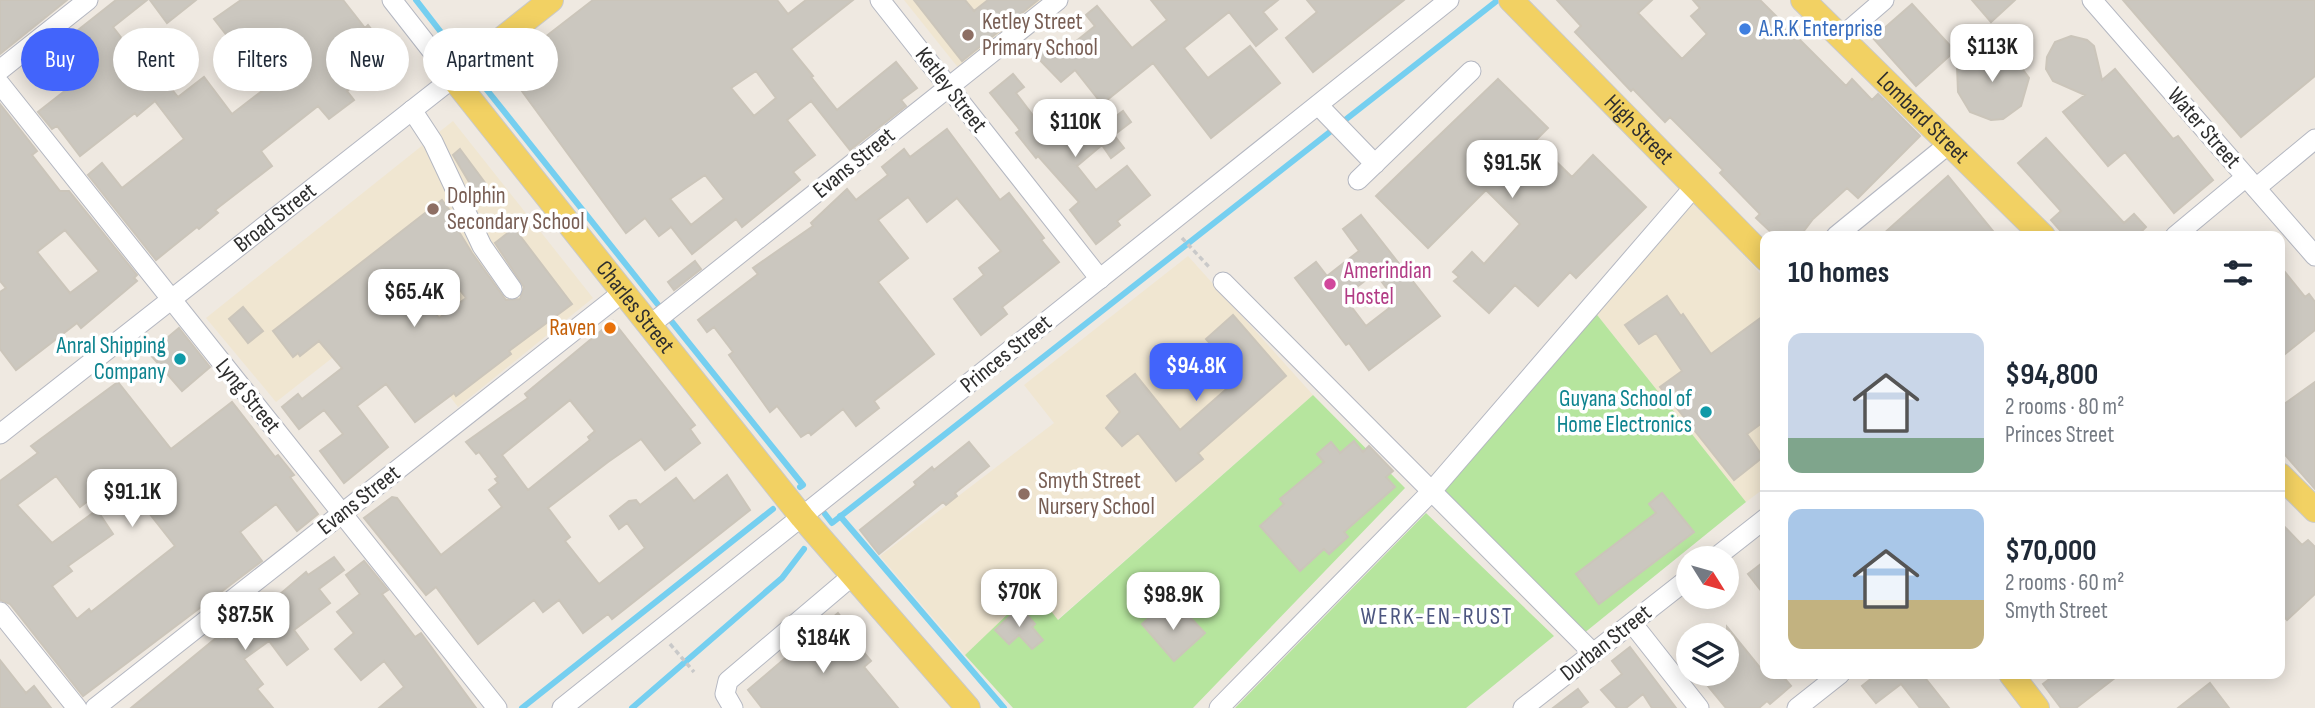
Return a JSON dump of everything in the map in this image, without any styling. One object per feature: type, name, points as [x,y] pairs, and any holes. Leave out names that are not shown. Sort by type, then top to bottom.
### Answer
[{"type":"main road","name":"Broad Street","points":[[516,28],[551,0]]},
{"type":"main road","name":"High Street","points":[[1511,0],[1760,253]]},
{"type":"main road","name":"Lombard Street","points":[[1803,0],[2038,231]]},
{"type":"main road","name":"Charles Street","points":[[463,91],[802,517],[968,708]]},
{"type":"main road","points":[[2285,479],[2315,510]]},
{"type":"main road","points":[[2015,679],[2037,708]]},
{"type":"street","points":[[0,70],[88,0]]},
{"type":"street","name":"Charles Street","points":[[391,0],[423,40]]},
{"type":"street","name":"Ketley Street","points":[[880,0],[1100,279]]},
{"type":"street","name":"Evans Street","points":[[650,325],[1058,0]]},
{"type":"street","name":"Princes Street","points":[[562,708],[1100,279],[1325,111],[1449,0]]},
{"type":"street","points":[[1840,38],[1884,0]]},
{"type":"street","name":"Water Street","points":[[2092,0],[2315,256]]},
{"type":"street","points":[[1358,180],[1471,71]]},
{"type":"street","name":"Lyng Street","points":[[0,84],[497,708]]},
{"type":"street","name":"Broad Street","points":[[0,433],[436,91]]},
{"type":"street","points":[[412,110],[433,142],[482,246],[512,289]]},
{"type":"street","points":[[1325,111],[1345,135],[1376,164]]},
{"type":"street","points":[[1842,231],[1950,143]]},
{"type":"street","points":[[2182,231],[2251,182],[2311,151]]},
{"type":"street","points":[[1219,708],[1430,493],[1694,187]]},
{"type":"street","points":[[1223,282],[1430,493],[1593,653]]},
{"type":"street","name":"Evans Street","points":[[95,708],[623,292]]},
{"type":"street","points":[[1730,546],[1760,523]]},
{"type":"street","points":[[733,708],[726,699],[725,688],[728,681],[852,576]]},
{"type":"street","name":"Durban Street","points":[[1523,708],[1676,588]]},
{"type":"street","points":[[0,612],[77,708]]},
{"type":"street","points":[[1632,623],[1699,708]]},
{"type":"street","points":[[1797,708],[1834,679]]},
{"type":"path","points":[[1175,231],[1195,253]]},
{"type":"path","points":[[677,653],[694,673]]},
{"type":"shaded area","name":"Ketley Street Primary School","points":[[904,0],[1048,0],[960,70]]},
{"type":"shaded area","name":"Dolphin Secondary School","points":[[453,121],[593,298],[458,407],[387,315],[276,402],[206,318]]},
{"type":"shaded area","points":[[1693,200],[1760,273],[1760,492],[1746,502],[1594,311]]},
{"type":"shaded area","points":[[1188,256],[1313,395],[1057,620],[1034,590],[965,655],[880,556],[1054,423],[1024,385]]},
{"type":"green space","points":[[1594,311],[1746,502],[1692,546],[1676,546],[1676,559],[1583,634],[1440,490]]},
{"type":"green space","points":[[1313,395],[1405,488],[1193,708],[1013,708],[965,655],[1034,589],[1058,620]]},
{"type":"green space","points":[[1426,513],[1554,636],[1466,708],[1235,708]]},
{"type":"building","points":[[0,0],[67,0],[32,28],[21,28],[21,37],[0,54]]},
{"type":"building","points":[[116,0],[147,0],[113,27],[113,91],[173,91],[178,97],[186,91],[199,91],[199,81],[204,77],[232,114],[262,91],[312,91],[312,28],[221,28],[214,19],[241,0],[343,0],[365,28],[326,28],[326,91],[347,91],[354,100],[329,119],[318,106],[261,151],[272,166],[215,210],[218,213],[199,229],[197,227],[156,260],[88,175],[102,163],[122,188],[184,139],[155,101],[137,116],[135,113],[80,156],[57,126],[52,129],[38,112],[65,91],[99,91],[99,28],[81,28]]},
{"type":"building","points":[[150,0],[196,0],[167,23]]},
{"type":"building","points":[[593,0],[777,0],[788,14],[806,0],[853,0],[791,49],[837,110],[896,62],[917,88],[901,100],[906,106],[850,150],[811,101],[787,120],[815,155],[793,172],[800,180],[742,227],[736,219],[692,254],[671,227],[659,236],[645,218],[626,233],[522,91],[558,91],[557,28]],"holes":[[[756,71],[776,98],[754,116],[731,88]],[[705,175],[724,199],[691,225],[670,199]]]},
{"type":"building","name":"Ketley Street Primary School","points":[[914,0],[965,0],[974,11],[988,0],[1038,0],[962,61]]},
{"type":"building","points":[[1151,0],[1278,0],[1263,12],[1277,29],[1256,46],[1229,12],[1184,48],[1208,78],[1250,46],[1280,83],[1211,138],[1153,63],[1102,104],[1075,70],[1061,82],[1036,56],[1051,44],[1060,54],[1095,26],[1086,15],[1097,6],[1132,48],[1167,20]]},
{"type":"building","points":[[1307,0],[1404,0],[1313,72],[1286,38],[1317,12]]},
{"type":"building","points":[[1557,0],[1652,0],[1638,13],[1682,59],[1707,34],[1691,16],[1700,8],[1693,0],[1760,0],[1846,86],[1852,79],[1872,100],[1878,94],[1920,136],[1858,198],[1847,188],[1804,231],[1770,231],[1756,218],[1760,214],[1720,173],[1723,170],[1670,117],[1665,122],[1633,89],[1631,91],[1575,32],[1581,26]]},
{"type":"building","points":[[1972,0],[2015,0],[1991,22]]},
{"type":"building","points":[[2123,0],[2315,0],[2315,76],[2241,137]]},
{"type":"building","points":[[1912,4],[1955,51],[1916,86],[1873,38]]},
{"type":"building","points":[[2071,36],[2087,40],[2094,46],[2102,80],[2115,69],[2173,139],[2178,136],[2213,180],[2174,213],[2125,152],[2108,166],[2063,112],[2085,95],[2053,81],[2046,69],[2047,57],[2055,42]]},
{"type":"building","points":[[1989,49],[2012,55],[2029,78],[2021,106],[2003,119],[1991,120],[1970,112],[1958,92],[1957,66],[1977,52]]},
{"type":"building","points":[[1013,74],[1024,87],[1016,93],[1035,118],[1055,101],[1087,138],[1123,111],[1131,122],[1114,135],[1124,148],[1111,158],[1102,145],[1077,166],[1096,190],[1127,166],[1150,195],[1117,221],[1120,225],[1096,244],[1070,210],[1079,202],[1038,156],[1036,158],[1016,133],[1020,130],[990,93]]},
{"type":"building","points":[[1498,79],[1548,128],[1535,141],[1572,177],[1593,155],[1646,207],[1576,278],[1570,272],[1538,306],[1515,285],[1489,313],[1454,281],[1459,277],[1453,272],[1472,252],[1484,264],[1520,224],[1486,190],[1428,248],[1376,196]]},
{"type":"building","points":[[0,104],[37,151],[32,155],[60,191],[69,191],[137,275],[134,278],[137,281],[81,328],[77,323],[16,370],[0,349],[0,292],[6,288],[0,281]],"holes":[[[65,230],[99,271],[70,293],[37,252]]]},
{"type":"building","points":[[947,129],[1000,200],[1009,193],[1059,262],[1002,307],[1007,314],[981,335],[954,299],[984,275],[979,268],[1001,251],[957,198],[927,222],[908,197],[878,220],[908,258],[878,282],[934,354],[874,401],[879,408],[856,426],[843,409],[811,435],[809,432],[801,437],[777,406],[770,412],[729,355],[733,352],[714,327],[707,332],[698,320],[758,274],[753,268],[813,226],[811,223],[847,189],[856,200],[888,175],[882,167],[904,149],[910,157]]},
{"type":"building","points":[[2046,138],[2124,223],[2134,214],[2146,227],[2142,231],[2061,231],[2051,220],[2061,211],[2018,163]]},
{"type":"building","points":[[460,149],[486,184],[475,192],[453,155]]},
{"type":"building","points":[[1948,176],[1993,231],[1887,231]]},
{"type":"building","points":[[442,200],[454,216],[458,225],[456,227],[472,253],[506,300],[520,299],[524,287],[495,243],[514,228],[572,304],[509,351],[511,354],[456,396],[454,393],[415,422],[386,384],[357,406],[388,447],[344,483],[320,451],[343,434],[324,410],[299,429],[282,407],[298,394],[302,399],[342,368],[319,341],[300,356],[298,353],[293,357],[273,331]],"holes":[[[446,272],[466,298],[439,318],[420,292]]]},
{"type":"building","name":"Amerindian Hostel","points":[[1361,215],[1440,316],[1369,370],[1349,343],[1346,345],[1295,278],[1316,262],[1327,276],[1359,251],[1343,229]],"holes":[[[1375,273],[1397,302],[1366,326],[1344,297]]]},
{"type":"building","points":[[695,261],[701,269],[674,290],[668,282]]},
{"type":"building","points":[[2285,272],[2305,297],[2309,294],[2315,302],[2315,330],[2285,354]]},
{"type":"building","points":[[1667,296],[1711,354],[1760,318],[1760,424],[1747,434],[1760,453],[1760,459],[1734,480],[1660,387],[1682,371],[1656,333],[1639,344],[1625,325]]},
{"type":"building","points":[[243,307],[263,331],[248,343],[229,319]]},
{"type":"building","points":[[1233,315],[1286,376],[1198,453],[1203,459],[1176,481],[1138,433],[1122,446],[1106,428],[1120,412],[1107,396],[1135,374],[1180,430],[1240,377],[1206,339]]},
{"type":"building","points":[[613,321],[695,425],[690,429],[700,443],[665,470],[641,439],[548,508],[570,537],[565,541],[599,584],[645,548],[627,523],[619,529],[610,516],[629,501],[636,500],[640,505],[676,478],[694,501],[727,475],[750,510],[612,619],[608,614],[583,633],[559,600],[543,612],[534,600],[478,644],[436,587],[426,595],[364,518],[392,497],[397,498],[441,555],[502,507],[489,490],[498,483],[495,479],[498,477],[479,452],[476,454],[466,442],[528,398],[525,394]],"holes":[[[570,400],[595,431],[588,437],[590,440],[528,490],[502,455]]]},
{"type":"building","name":"Anral Shipping Company","points":[[179,328],[210,367],[182,391],[149,353]]},
{"type":"building","points":[[118,382],[171,449],[232,402],[275,457],[278,455],[294,475],[290,477],[318,514],[297,531],[276,504],[240,532],[262,561],[83,696],[10,604],[0,600],[0,481],[38,453],[31,446]],"holes":[[[56,476],[80,507],[120,476],[175,546],[91,612],[89,609],[77,619],[52,586],[72,571],[68,566],[113,534],[97,510],[52,543],[17,505]]]},
{"type":"building","points":[[2315,382],[2315,489],[2285,455],[2285,403]]},
{"type":"building","points":[[1354,441],[1363,452],[1369,446],[1393,471],[1386,477],[1395,487],[1344,532],[1348,537],[1329,554],[1324,549],[1300,571],[1260,526],[1284,504],[1280,499],[1324,462],[1317,454],[1331,442],[1340,453]]},
{"type":"building","points":[[969,442],[989,466],[955,493],[957,496],[946,505],[943,502],[879,554],[860,530],[916,485],[914,482],[932,467],[934,470]]},
{"type":"building","points":[[1662,493],[1694,532],[1599,604],[1576,574],[1656,513],[1649,504]]},
{"type":"building","points":[[2285,527],[2302,545],[2308,540],[2315,547],[2315,594],[2287,620]]},
{"type":"building","points":[[334,557],[344,570],[319,589],[330,603],[294,630],[308,649],[287,665],[269,641],[244,659],[263,684],[257,689],[273,708],[131,708],[221,634],[226,640],[306,572],[308,575]]},
{"type":"building","points":[[364,561],[388,590],[382,594],[415,637],[421,633],[476,708],[379,708],[404,687],[384,661],[361,680],[335,649],[354,633],[337,612],[360,594],[346,575]]},
{"type":"building","points":[[1760,565],[1760,589],[1748,574]]},
{"type":"building","points":[[1163,605],[1179,622],[1187,614],[1205,633],[1174,661],[1142,624]]},
{"type":"building","points":[[1020,607],[1035,624],[1032,627],[1043,640],[1032,649],[1019,635],[1009,644],[995,630]]},
{"type":"building","points":[[838,613],[854,633],[850,636],[871,661],[864,667],[898,708],[762,708],[748,690]]},
{"type":"building","points":[[1739,642],[1760,668],[1760,679],[1785,679],[1791,686],[1770,704],[1767,701],[1759,708],[1726,708],[1708,686],[1739,686]]},
{"type":"building","points":[[1630,647],[1676,708],[1652,708],[1643,694],[1626,708],[1617,708],[1601,690],[1622,674],[1612,661]]},
{"type":"building","points":[[0,660],[26,693],[34,686],[51,708],[0,708]]},
{"type":"building","points":[[1871,679],[1926,679],[1949,708],[1920,708],[1901,684],[1876,703],[1862,686]]},
{"type":"building","points":[[2050,679],[2114,679],[2076,708],[2061,708],[2043,684]]},
{"type":"building","points":[[2210,683],[2229,708],[2178,708]]},
{"type":"building","points":[[1578,689],[1588,702],[1580,708],[1553,708]]},
{"type":"waterway","points":[[416,0],[438,28]]},
{"type":"waterway","points":[[825,514],[832,523],[1498,0]]},
{"type":"waterway","points":[[488,91],[663,311]]},
{"type":"waterway","points":[[672,322],[803,485],[800,487]]},
{"type":"waterway","points":[[522,708],[773,509]]},
{"type":"waterway","points":[[840,516],[1004,708]]},
{"type":"waterway","points":[[632,708],[782,578],[804,549]]},
{"type":"place","name":"A.R.K Enterprise","points":[[1745,29]]},
{"type":"place","name":"Ketley Street Primary School","points":[[968,35]]},
{"type":"place","name":"Dolphin Secondary School","points":[[433,209]]},
{"type":"place","name":"Amerindian Hostel","points":[[1330,284]]},
{"type":"place","name":"Raven","points":[[610,328]]},
{"type":"place","name":"Anral Shipping Company","points":[[180,359]]},
{"type":"place","name":"Guyana School of Home Electronics","points":[[1706,412]]},
{"type":"place","name":"Smyth Street Nursery School","points":[[1024,494]]},
{"type":"district","name":"WERK-EN-RUST","points":[[1437,616]]}]
